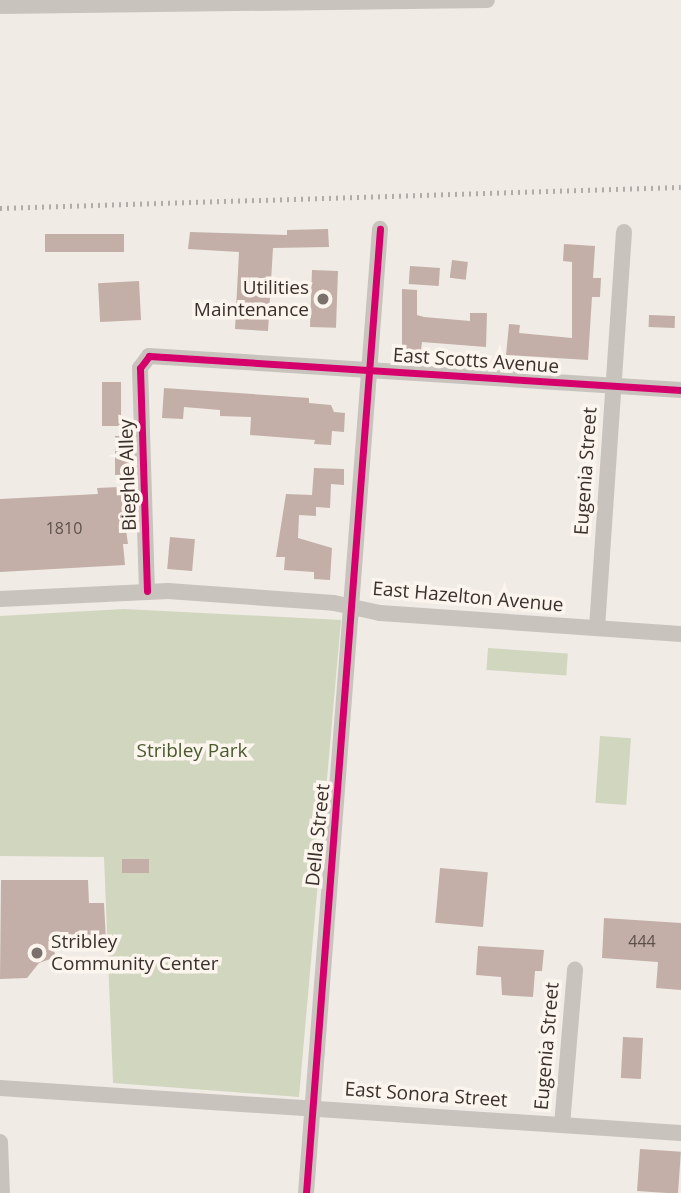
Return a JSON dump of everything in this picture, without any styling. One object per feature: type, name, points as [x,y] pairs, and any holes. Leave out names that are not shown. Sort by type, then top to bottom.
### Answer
[{"type":"street","points":[[0,6],[487,0]]},
{"type":"street","name":"Della Street","points":[[306,1193],[354,608],[380,229]]},
{"type":"street","name":"Eugenia Street","points":[[597,628],[624,232]]},
{"type":"street","name":"East Scotts Avenue","points":[[144,360],[153,355],[681,390]]},
{"type":"street","name":"Bieghle Alley","points":[[144,360],[140,368],[147,591]]},
{"type":"street","name":"East Hazelton Avenue","points":[[0,599],[147,591],[681,634]]},
{"type":"street","name":"Eugenia Street","points":[[562,1125],[575,970]]},
{"type":"street","name":"East Sonora Street","points":[[0,1088],[681,1133]]},
{"type":"street","points":[[0,1142],[2,1193]]},
{"type":"green space","name":"Stribley Park","points":[[124,609],[341,620],[299,1097],[113,1083],[104,857],[0,856],[0,616]]},
{"type":"green space","points":[[488,648],[568,654],[566,676],[486,670]]},
{"type":"green space","points":[[600,736],[631,738],[626,805],[595,803]]},
{"type":"building","points":[[328,229],[329,247],[273,248],[268,331],[235,329],[239,252],[188,249],[190,232],[287,235],[287,230]]},
{"type":"building","points":[[45,234],[124,234],[124,252],[45,252]]},
{"type":"building","points":[[564,244],[595,246],[593,278],[601,278],[600,297],[592,297],[588,360],[506,355],[509,324],[520,325],[519,333],[572,338],[572,262],[563,261]]},
{"type":"building","points":[[452,260],[468,262],[466,280],[450,278]]},
{"type":"building","points":[[410,266],[440,268],[439,286],[409,284]]},
{"type":"building","name":"Utilities Maintenance","points":[[312,270],[338,271],[336,328],[310,327]]},
{"type":"building","points":[[139,281],[141,320],[100,322],[98,283]]},
{"type":"building","points":[[402,289],[417,290],[417,315],[424,317],[470,321],[470,313],[487,313],[486,347],[422,342],[421,350],[402,349]]},
{"type":"building","points":[[649,315],[675,316],[675,328],[649,327]]},
{"type":"building","points":[[102,382],[121,382],[121,426],[102,426]]},
{"type":"building","points":[[164,388],[309,398],[309,403],[331,405],[334,412],[345,413],[344,432],[332,431],[331,445],[314,444],[315,440],[250,435],[251,417],[220,416],[220,410],[184,407],[183,419],[162,418]]},
{"type":"building","points":[[115,436],[130,436],[130,475],[115,475]]},
{"type":"building","points":[[314,468],[344,469],[344,485],[331,484],[330,508],[316,507],[316,516],[299,515],[298,538],[332,548],[330,580],[314,579],[314,572],[284,570],[285,557],[276,557],[286,494],[312,495]]},
{"type":"building","points":[[120,487],[128,544],[123,544],[125,565],[0,572],[0,499],[98,494],[97,488]]},
{"type":"building","points":[[170,537],[195,539],[192,571],[167,569]]},
{"type":"building","points":[[122,859],[149,859],[149,873],[122,873]]},
{"type":"building","points":[[440,868],[488,872],[483,927],[435,923]]},
{"type":"building","points":[[1,880],[88,880],[89,903],[104,903],[106,941],[51,942],[56,957],[39,963],[27,978],[0,979]]},
{"type":"building","points":[[604,918],[681,923],[681,990],[656,988],[658,962],[602,958]]},
{"type":"building","points":[[478,946],[544,950],[542,971],[535,971],[533,997],[502,995],[501,977],[476,975]]},
{"type":"building","points":[[623,1037],[643,1038],[641,1079],[621,1078]]},
{"type":"building","points":[[640,1149],[681,1152],[678,1193],[637,1191]]},
{"type":"railway","points":[[0,208],[681,187]]},
{"type":"cycle path","points":[[306,1193],[380,229]]},
{"type":"cycle path","points":[[147,591],[140,368],[149,356],[681,390]]},
{"type":"place","name":"Utilities Maintenance","points":[[323,299]]},
{"type":"place","name":"Stribley Community Center","points":[[37,953]]}]
